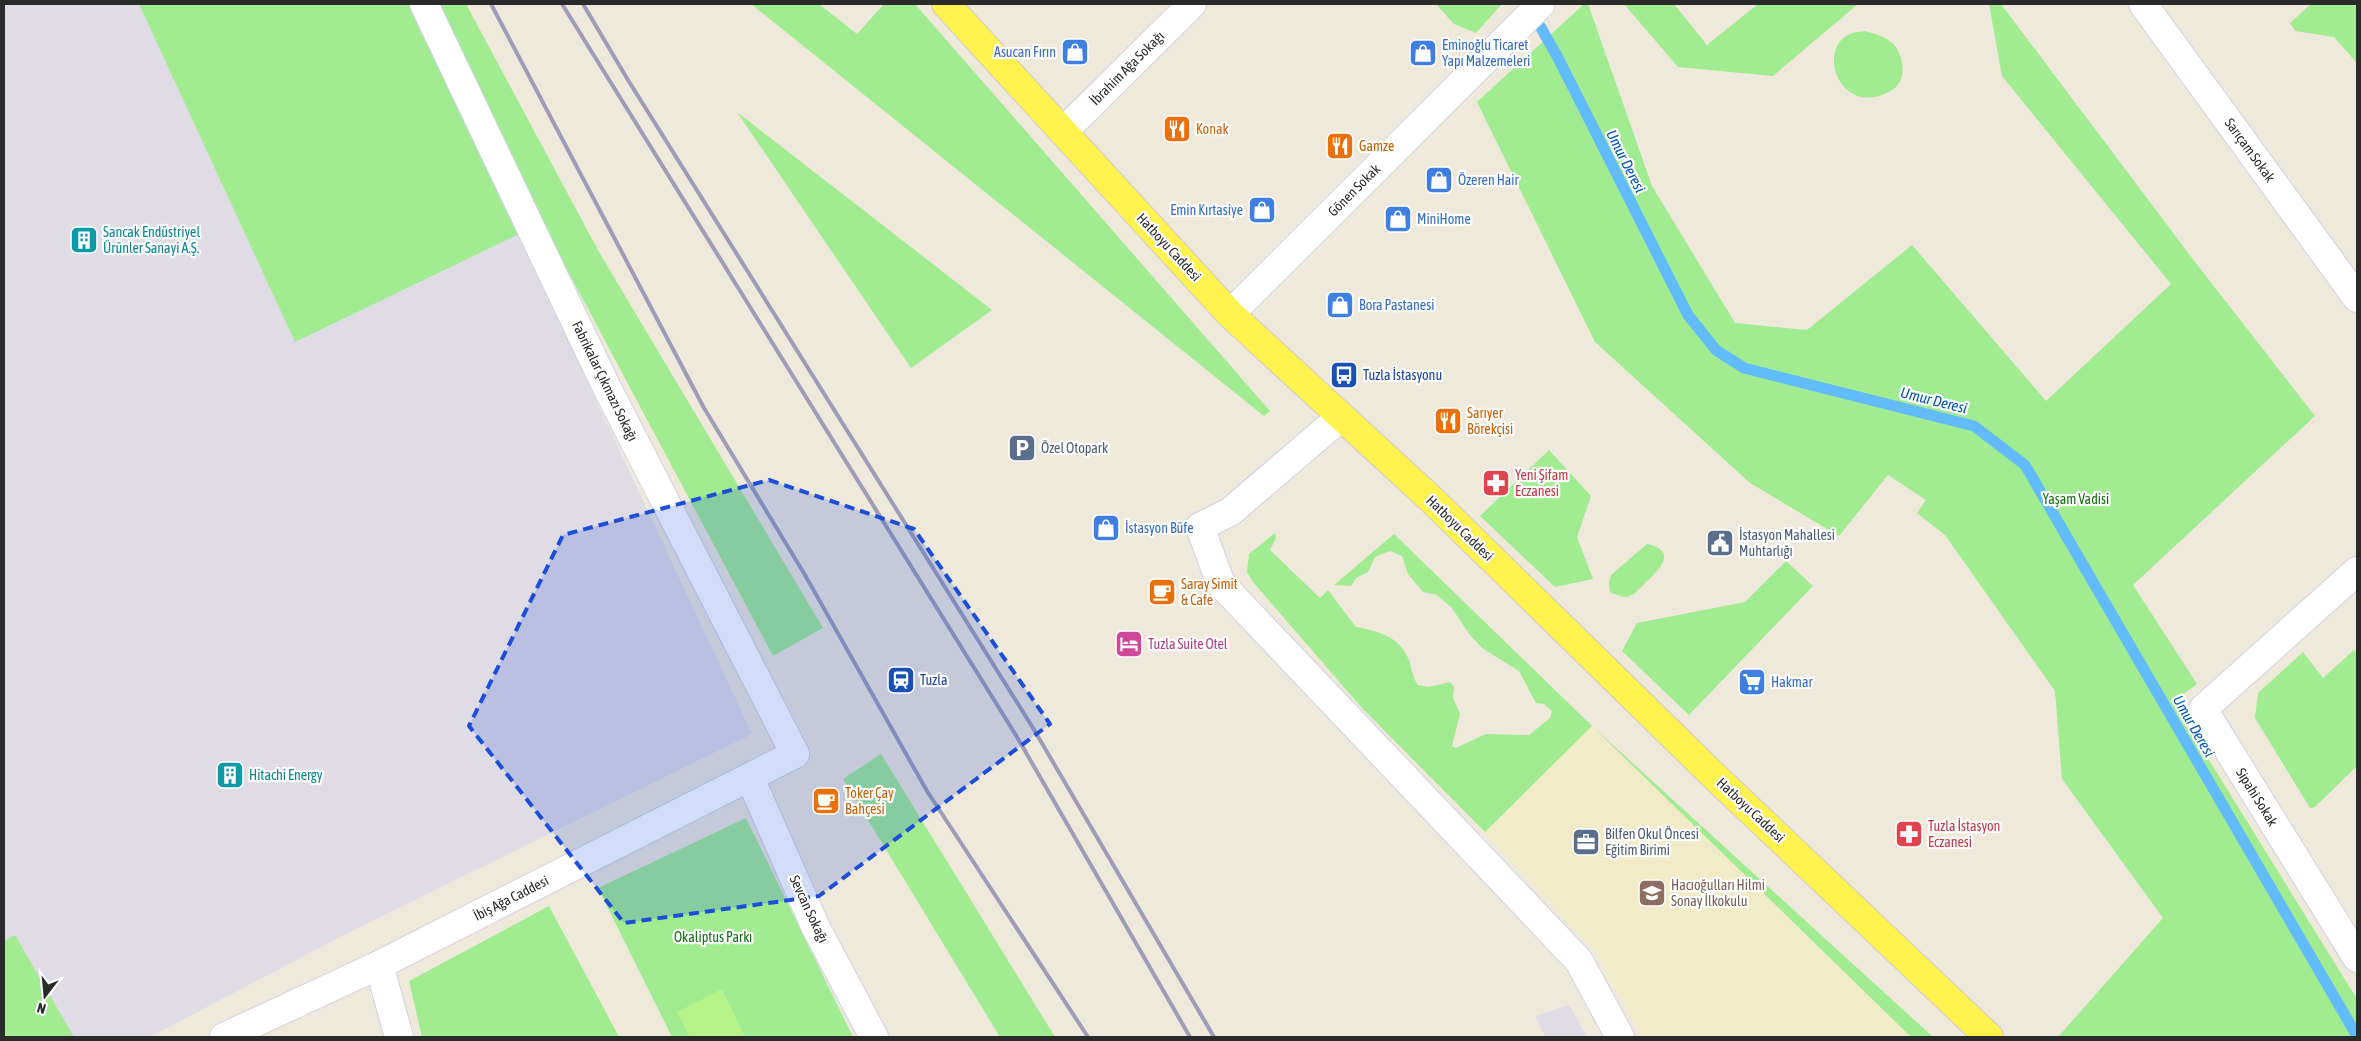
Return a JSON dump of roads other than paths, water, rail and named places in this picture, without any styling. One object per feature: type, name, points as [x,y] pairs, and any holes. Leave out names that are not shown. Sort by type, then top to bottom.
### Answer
[{"type":"main road","name":"Hatboyu Caddesi","points":[[946,4],[1230,314],[1432,500],[1711,773],[1989,1037]]},
{"type":"street","name":"Fabrikalar Çıkmazı Sokağı","points":[[424,4],[606,386],[795,754]]},
{"type":"street","name":"İbrahim Ağa Sokağı","points":[[1063,132],[1192,4]]},
{"type":"street","name":"Gönen Sokak","points":[[1230,314],[1541,4]]},
{"type":"street","name":"Sarıçam Sokak","points":[[2143,4],[2357,298]]},
{"type":"street","points":[[1341,417],[1230,512],[1200,528],[1221,584],[1579,960],[1620,1037]]},
{"type":"street","name":"Sipahi Sokak","points":[[2357,571],[2203,709],[2357,958]]},
{"type":"street","name":"İbiş Ağa Caddesi","points":[[224,1037],[379,964],[795,754]]},
{"type":"street","name":"Sevcan Sokağı","points":[[750,778],[816,928],[874,1037]]},
{"type":"street","points":[[379,964],[399,1037]]},
{"type":"waterway","name":"Umur Deresi","points":[[1532,12],[1557,56],[1688,315],[1716,350],[1744,368],[1974,426],[2025,465],[2357,1036]]},
{"type":"railway","points":[[491,4],[704,408],[805,575],[927,791],[1088,1037]]},
{"type":"railway","points":[[562,4],[1017,737],[1190,1037]]},
{"type":"railway","points":[[583,4],[628,80],[1033,728],[1214,1037]]},
{"type":"place","name":"Asucan Fırın","points":[[1075,52]]},
{"type":"place","name":"Eminoğlu Ticaret Yapı Malzemeleri","points":[[1423,53]]},
{"type":"place","name":"Konak","points":[[1177,129]]},
{"type":"place","name":"Gamze","points":[[1340,146]]},
{"type":"place","name":"Özeren Hair","points":[[1439,180]]},
{"type":"place","name":"Emin Kırtasiye","points":[[1262,210]]},
{"type":"place","name":"MiniHome","points":[[1398,219]]},
{"type":"place","name":"Sancak Endüstriyel Ürünler Sanayi A.Ş.","points":[[84,240]]},
{"type":"place","name":"Bora Pastanesi","points":[[1340,305]]},
{"type":"place","name":"Tuzla İstasyonu","points":[[1344,375]]},
{"type":"place","name":"Sarıyer Börekçisi","points":[[1448,421]]},
{"type":"place","name":"Özel Otopark","points":[[1022,448]]},
{"type":"place","name":"Yeni Şifam Eczanesi","points":[[1496,483]]},
{"type":"place","name":"İstasyon Büfe","points":[[1106,528]]},
{"type":"place","name":"İstasyon Mahallesi Muhtarlığı","points":[[1720,543]]},
{"type":"place","name":"Saray Simit & Cafe","points":[[1162,592]]},
{"type":"place","name":"Tuzla Suite Otel","points":[[1129,644]]},
{"type":"place","name":"Tuzla","points":[[901,680]]},
{"type":"place","name":"Hakmar","points":[[1752,682]]},
{"type":"place","name":"Hitachi Energy","points":[[230,775]]},
{"type":"place","name":"Toker Çay Bahçesi","points":[[826,801]]},
{"type":"place","name":"Tuzla İstasyon Eczanesi","points":[[1909,834]]},
{"type":"place","name":"Bilfen Okul Öncesi Eğitim Birimi","points":[[1586,842]]},
{"type":"place","name":"Hacıoğulları Hilmi Sonay İlkokulu","points":[[1652,893]]},
{"type":"park label","name":"Yaşam Vadisi","points":[[2076,499]]},
{"type":"park label","name":"Okaliptus Parkı","points":[[713,937]]}]
